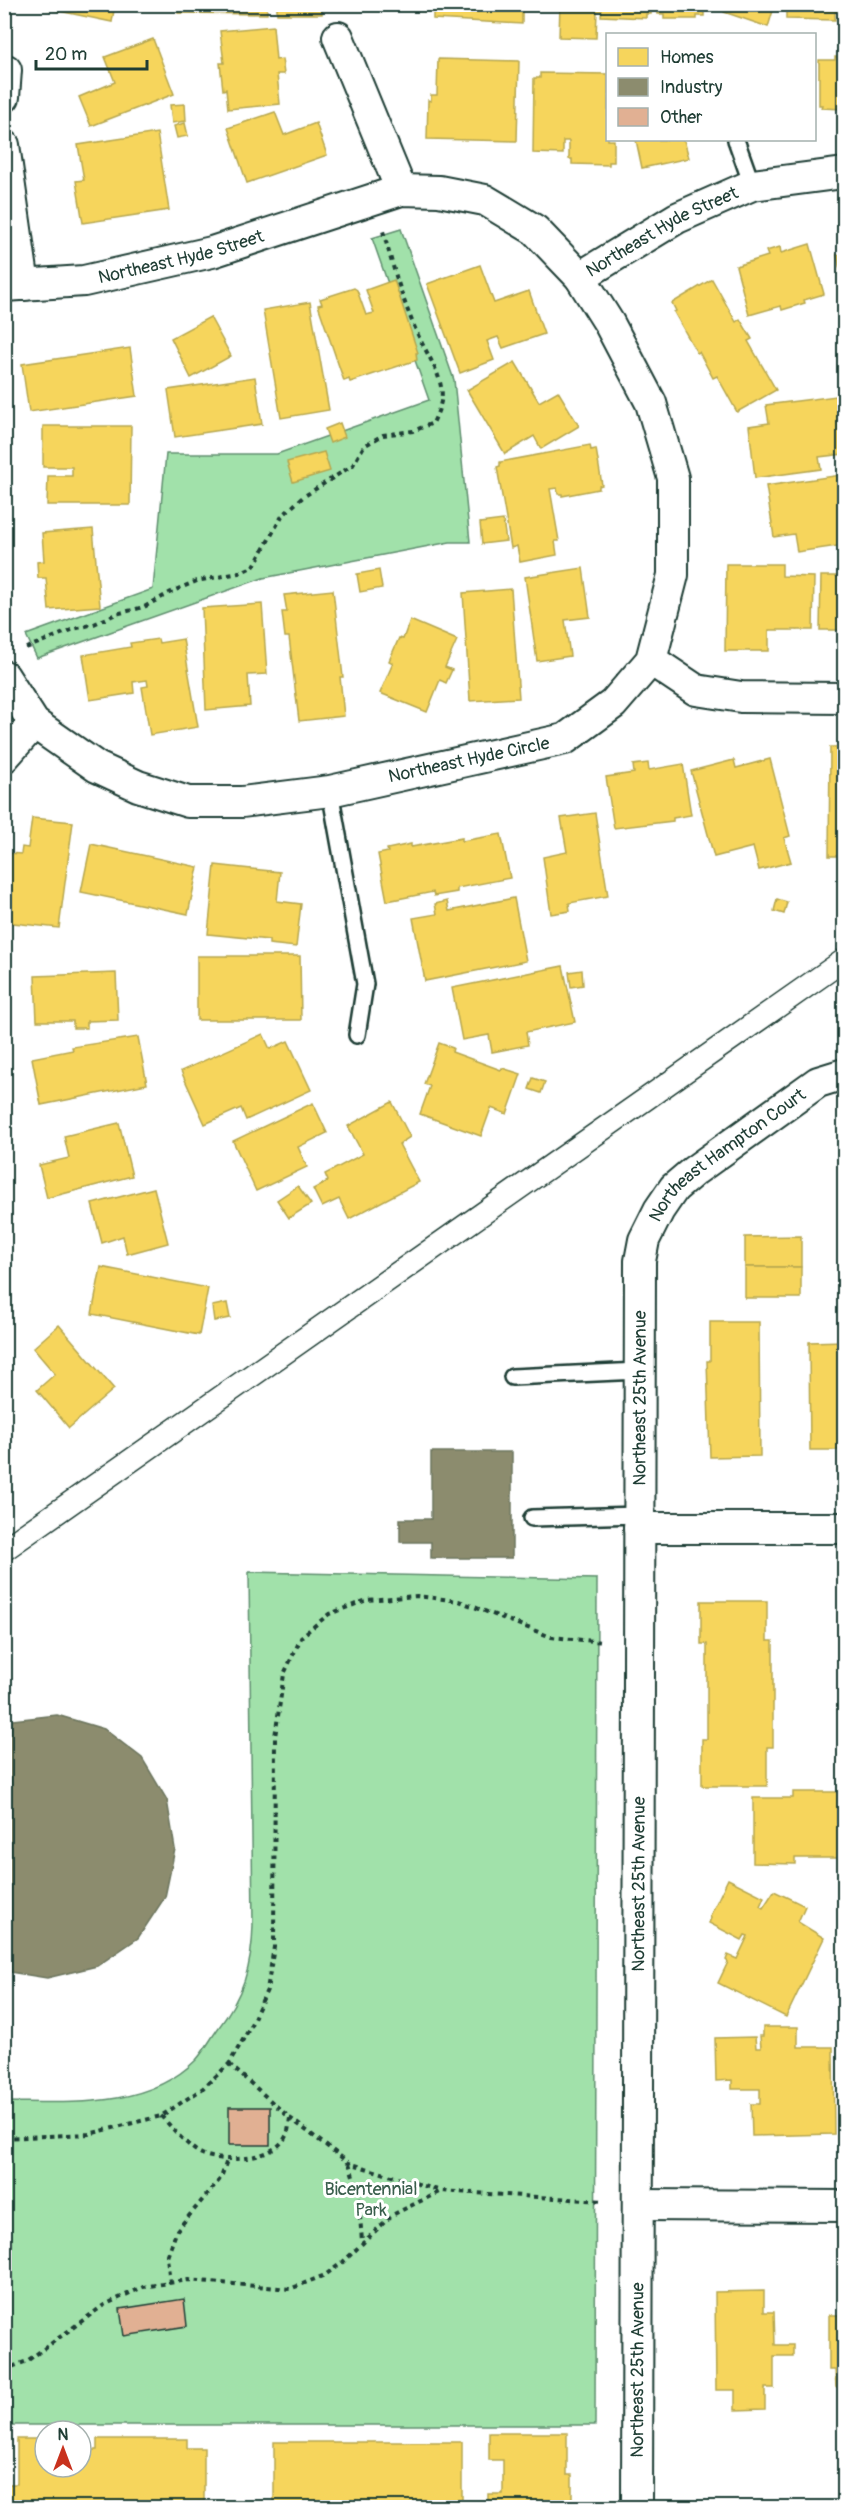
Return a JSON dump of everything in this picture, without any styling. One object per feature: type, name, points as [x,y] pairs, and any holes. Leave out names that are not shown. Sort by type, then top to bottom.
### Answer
[{"type":"street","points":[[338,37],[401,190]]},
{"type":"street","name":"Northeast Hyde Street","points":[[4,145],[14,286],[84,281],[212,252],[401,190],[439,191],[485,200],[535,230],[580,277],[677,218],[752,184],[844,173]]},
{"type":"street","name":"Northeast Hyde Circle","points":[[4,676],[34,723],[98,767],[138,786],[188,802],[242,802],[330,790],[565,739],[613,704],[651,660],[674,575],[674,478],[651,403],[609,323],[580,277]]},
{"type":"street","points":[[651,660],[696,690],[741,697],[844,698]]},
{"type":"street","points":[[4,757],[34,723]]},
{"type":"street","name":"Northeast Hampton Court","points":[[640,1261],[644,1239],[674,1188],[694,1171],[818,1082],[844,1074]]},
{"type":"street","name":"Northeast 25th Avenue","points":[[637,2508],[640,1261]]},
{"type":"street","points":[[639,1522],[844,1528]]},
{"type":"street","points":[[638,2205],[844,2206]]},
{"type":"lane","points":[[736,141],[752,184]]},
{"type":"lane","points":[[330,790],[365,984],[357,1035]]},
{"type":"lane","points":[[512,1377],[639,1371]]},
{"type":"lane","points":[[532,1518],[639,1522]]},
{"type":"path","points":[[26,648],[74,628],[94,624],[116,614],[144,608],[173,591],[197,581],[239,573],[254,566],[282,516],[303,497],[353,465],[363,446],[383,435],[414,431],[433,423],[440,408],[442,390],[435,366],[419,336],[396,275],[380,220]]},
{"type":"path","points":[[4,2138],[89,2134],[160,2116],[202,2089],[229,2064],[248,2031],[267,1990],[274,1947],[275,1737],[284,1674],[302,1636],[329,1614],[367,1600],[417,1596],[459,1601],[551,1636],[604,1642]]},
{"type":"path","points":[[229,2064],[291,2118],[349,2163],[441,2191],[603,2201]]},
{"type":"path","points":[[160,2116],[201,2154],[227,2160],[252,2157],[274,2150],[286,2137],[291,2118]]},
{"type":"path","points":[[170,2283],[167,2257],[177,2230],[221,2178],[227,2160]]},
{"type":"path","points":[[349,2163],[358,2192],[362,2242]]},
{"type":"path","points":[[4,2370],[27,2361],[104,2305],[143,2287],[188,2280],[290,2289],[325,2275],[343,2262],[392,2215],[441,2191]]},
{"type":"green space","points":[[401,229],[454,380],[470,542],[450,542],[263,578],[37,658],[26,635],[153,589],[166,454],[277,454],[429,400],[372,238]]},
{"type":"green space","name":"Bicentennial Park","points":[[249,1572],[597,1579],[595,2425],[93,2425],[93,2419],[33,2419],[33,2425],[5,2425],[4,2102],[105,2100],[154,2088],[176,2076],[196,2060],[240,1993],[251,1954],[253,1925]]},
{"type":"building: Homes","points":[[35,4],[115,4],[112,22],[35,6]]},
{"type":"building: Homes","points":[[178,4],[267,4],[267,14],[178,13]]},
{"type":"building: Homes","points":[[277,4],[322,4],[322,14],[277,14]]},
{"type":"building: Homes","points":[[383,4],[428,4],[427,11],[383,9]]},
{"type":"building: Homes","points":[[433,4],[522,4],[522,24],[433,19]]},
{"type":"building: Homes","points":[[560,4],[651,4],[651,14],[646,14],[646,18],[601,16],[602,11],[597,11],[596,38],[559,37]]},
{"type":"building: Homes","points":[[658,4],[704,4],[704,16],[697,16],[697,19],[664,19],[664,14],[658,14]]},
{"type":"building: Homes","points":[[726,4],[775,4],[768,27],[724,12]]},
{"type":"building: Homes","points":[[786,4],[844,4],[844,46],[839,46],[839,18],[843,18],[843,12],[835,12],[835,20],[786,19]]},
{"type":"building: Homes","points":[[273,26],[276,60],[282,59],[284,74],[277,74],[280,104],[228,109],[220,63],[224,63],[220,31]]},
{"type":"building: Homes","points":[[153,39],[174,94],[91,126],[79,97],[115,82],[105,57]]},
{"type":"building: Homes","points":[[835,57],[844,57],[844,109],[821,108],[822,105],[819,105],[819,60],[835,60]]},
{"type":"building: Homes","points":[[438,59],[519,61],[517,141],[427,139],[428,100],[431,101],[431,95],[437,95]]},
{"type":"building: Homes","points":[[540,73],[606,74],[606,141],[614,141],[614,162],[609,162],[609,165],[572,164],[572,159],[569,159],[569,141],[563,141],[563,154],[533,153],[534,78],[540,78]]},
{"type":"building: Homes","points":[[185,104],[186,121],[172,123],[170,105]]},
{"type":"building: Homes","points":[[275,112],[284,135],[316,123],[327,155],[247,183],[228,128]]},
{"type":"building: Homes","points":[[185,123],[188,136],[177,138],[174,126]]},
{"type":"building: Homes","points":[[157,133],[169,210],[83,223],[76,181],[84,180],[78,145]]},
{"type":"building: Homes","points":[[636,141],[684,141],[689,158],[642,168]]},
{"type":"building: Homes","points":[[810,244],[824,294],[782,310],[781,306],[749,315],[736,266],[768,256],[766,251],[780,247],[781,253]]},
{"type":"building: Homes","points":[[844,254],[844,293],[837,255]]},
{"type":"building: Homes","points":[[480,265],[494,303],[529,291],[544,334],[503,348],[498,337],[487,341],[494,360],[460,373],[427,284]]},
{"type":"building: Homes","points":[[712,279],[736,322],[740,319],[752,339],[748,341],[776,390],[737,412],[717,376],[713,378],[699,352],[697,353],[674,312],[676,311],[672,303]]},
{"type":"building: Homes","points":[[394,280],[418,353],[416,353],[417,360],[350,382],[349,379],[344,381],[318,305],[322,304],[320,299],[354,288],[357,290],[366,315],[374,313],[366,290]]},
{"type":"building: Homes","points":[[310,302],[329,410],[281,418],[263,310]]},
{"type":"building: Homes","points":[[210,317],[231,356],[191,378],[171,338]]},
{"type":"building: Homes","points":[[130,348],[137,396],[29,412],[22,364]]},
{"type":"building: Homes","points":[[515,362],[539,402],[558,391],[579,426],[541,449],[534,436],[505,454],[467,390]]},
{"type":"building: Homes","points":[[255,377],[262,424],[175,437],[168,390]]},
{"type":"building: Homes","points":[[844,395],[844,454],[819,457],[821,469],[755,478],[749,426],[769,423],[766,405]]},
{"type":"building: Homes","points":[[340,423],[345,437],[330,443],[325,429]]},
{"type":"building: Homes","points":[[43,426],[131,426],[130,505],[47,505],[48,476],[72,476],[72,467],[43,467]]},
{"type":"building: Homes","points":[[590,445],[591,450],[596,449],[602,485],[599,489],[562,496],[558,494],[557,488],[550,489],[559,541],[555,541],[557,555],[520,562],[517,546],[511,548],[497,467],[500,466],[500,462]]},
{"type":"building: Homes","points":[[324,452],[330,471],[293,482],[287,462]]},
{"type":"building: Homes","points":[[841,475],[844,487],[844,545],[797,552],[794,534],[774,537],[766,486]]},
{"type":"building: Homes","points":[[503,520],[506,541],[482,544],[480,523]]},
{"type":"building: Homes","points":[[93,529],[100,606],[49,610],[46,578],[38,578],[37,562],[44,561],[42,533]]},
{"type":"building: Homes","points":[[726,564],[782,564],[782,576],[814,577],[813,630],[769,630],[769,651],[725,651]]},
{"type":"building: Homes","points":[[583,568],[590,617],[565,620],[570,656],[537,661],[525,577]]},
{"type":"building: Homes","points":[[379,570],[382,588],[360,592],[357,574]]},
{"type":"building: Homes","points":[[821,576],[844,576],[844,630],[820,630]]},
{"type":"building: Homes","points":[[511,589],[519,698],[470,701],[463,593]]},
{"type":"building: Homes","points":[[333,590],[343,677],[340,677],[344,716],[299,721],[289,637],[285,637],[282,612],[287,612],[284,595]]},
{"type":"building: Homes","points":[[262,604],[267,674],[248,675],[250,706],[206,710],[202,608]]},
{"type":"building: Homes","points":[[410,620],[457,640],[445,667],[452,670],[446,683],[440,680],[427,712],[380,693],[393,663],[389,661],[399,638],[403,639]]},
{"type":"building: Homes","points":[[158,639],[159,643],[183,639],[198,727],[150,735],[142,687],[148,686],[147,680],[133,682],[134,693],[90,700],[83,655],[131,647],[130,643]]},
{"type":"building: Homes","points":[[830,747],[844,747],[844,856],[829,856]]},
{"type":"building: Homes","points":[[770,759],[790,836],[784,838],[791,862],[759,870],[753,847],[714,857],[691,771],[734,760],[736,768]]},
{"type":"building: Homes","points":[[648,763],[649,770],[683,764],[691,815],[673,818],[673,821],[614,828],[606,777],[634,773],[633,765]]},
{"type":"building: Homes","points":[[595,813],[608,896],[569,903],[570,911],[551,914],[543,857],[567,852],[561,818]]},
{"type":"building: Homes","points":[[32,818],[73,822],[59,928],[4,922],[7,853],[21,854],[22,847],[28,848]]},
{"type":"building: Homes","points":[[501,834],[510,878],[457,888],[457,892],[434,896],[433,892],[387,901],[378,854],[388,852],[387,849],[411,844],[411,847]]},
{"type":"building: Homes","points":[[91,844],[198,867],[188,914],[81,892]]},
{"type":"building: Homes","points":[[215,865],[280,872],[277,901],[301,904],[296,947],[269,944],[269,940],[208,934]]},
{"type":"building: Homes","points":[[514,898],[526,961],[425,981],[413,918],[437,914],[435,904],[447,901],[449,911]]},
{"type":"building: Homes","points":[[777,899],[787,902],[784,914],[774,911]]},
{"type":"building: Homes","points":[[197,956],[300,956],[301,1020],[197,1020]]},
{"type":"building: Homes","points":[[563,966],[575,1022],[526,1032],[528,1045],[492,1052],[489,1035],[462,1040],[452,988]]},
{"type":"building: Homes","points":[[582,970],[583,985],[571,987],[569,972]]},
{"type":"building: Homes","points":[[116,973],[118,1020],[87,1021],[87,1028],[73,1028],[73,1021],[37,1021],[35,976]]},
{"type":"building: Homes","points":[[263,1034],[270,1049],[288,1041],[311,1090],[246,1120],[241,1108],[205,1124],[181,1071]]},
{"type":"building: Homes","points":[[138,1037],[147,1084],[41,1105],[32,1058],[73,1050],[72,1047]]},
{"type":"building: Homes","points":[[439,1043],[453,1048],[452,1052],[501,1070],[502,1068],[521,1074],[507,1114],[491,1108],[481,1136],[420,1114],[430,1086],[424,1084]]},
{"type":"building: Homes","points":[[533,1078],[545,1082],[541,1093],[529,1089]]},
{"type":"building: Homes","points":[[392,1102],[410,1137],[399,1144],[419,1182],[349,1219],[339,1199],[322,1207],[313,1189],[328,1181],[325,1174],[363,1154],[348,1126]]},
{"type":"building: Homes","points":[[313,1103],[327,1133],[298,1147],[307,1167],[256,1191],[233,1141]]},
{"type":"building: Homes","points":[[119,1123],[132,1176],[47,1198],[39,1165],[69,1158],[64,1136]]},
{"type":"building: Homes","points":[[298,1186],[311,1204],[289,1218],[277,1200]]},
{"type":"building: Homes","points":[[154,1188],[168,1243],[127,1254],[123,1236],[102,1243],[92,1204]]},
{"type":"building: Homes","points":[[801,1236],[801,1267],[745,1267],[745,1237]]},
{"type":"building: Homes","points":[[101,1267],[208,1288],[199,1335],[92,1314]]},
{"type":"building: Homes","points":[[745,1267],[801,1267],[801,1298],[745,1298]]},
{"type":"building: Homes","points":[[227,1303],[230,1318],[214,1321],[212,1306]]},
{"type":"building: Homes","points":[[710,1322],[759,1322],[760,1456],[710,1457],[707,1361],[710,1361]]},
{"type":"building: Homes","points":[[59,1325],[114,1389],[69,1428],[37,1390],[55,1374],[33,1348]]},
{"type":"building: Homes","points":[[844,1341],[844,1450],[810,1450],[809,1342]]},
{"type":"building: Homes","points":[[701,1601],[767,1601],[767,1641],[773,1641],[773,1747],[767,1747],[767,1786],[702,1786],[702,1739],[707,1739],[707,1644],[701,1644]]},
{"type":"building: Homes","points":[[793,1792],[844,1792],[844,1858],[795,1858],[795,1864],[753,1863],[753,1798],[793,1798]]},
{"type":"building: Homes","points":[[728,1879],[764,1897],[760,1906],[763,1908],[774,1891],[805,1906],[798,1922],[824,1938],[786,2017],[718,1983],[728,1962],[726,1960],[728,1955],[737,1959],[748,1936],[745,1935],[742,1940],[709,1923],[710,1916]]},
{"type":"building: Homes","points":[[763,2027],[798,2027],[798,2047],[833,2047],[834,2134],[752,2136],[751,2104],[760,2104],[760,2089],[732,2089],[732,2080],[716,2081],[715,2038],[755,2037],[756,2048],[761,2048],[760,2036],[763,2036]]},
{"type":"building: Homes","points":[[843,2289],[844,2387],[836,2387],[835,2370],[829,2370],[829,2315],[843,2315]]},
{"type":"building: Homes","points":[[764,2291],[764,2312],[774,2312],[775,2345],[793,2345],[793,2356],[774,2356],[774,2388],[765,2388],[765,2409],[735,2410],[735,2390],[716,2390],[715,2292]]},
{"type":"building: Homes","points":[[489,2433],[567,2433],[567,2475],[572,2475],[572,2508],[488,2508],[488,2494],[503,2494],[503,2460],[489,2460]]},
{"type":"building: Homes","points":[[17,2439],[33,2439],[33,2479],[93,2479],[93,2450],[97,2450],[97,2439],[187,2439],[187,2448],[204,2448],[204,2506],[4,2507],[4,2484],[17,2484]]},
{"type":"building: Homes","points":[[274,2442],[462,2442],[462,2508],[274,2508]]},
{"type":"building: Industry","points":[[431,1452],[512,1452],[512,1558],[431,1558],[431,1542],[400,1542],[400,1519],[431,1519]]},
{"type":"building: Industry","points":[[57,1715],[104,1729],[142,1758],[167,1800],[175,1849],[165,1897],[138,1938],[97,1966],[47,1978],[4,1971],[4,1721]]},
{"type":"building: Other","points":[[229,2107],[270,2107],[270,2145],[229,2145]]},
{"type":"building: Other","points":[[184,2299],[187,2326],[124,2336],[120,2309]]},
{"type":"tram line","points":[[4,1535],[844,946]]},
{"type":"tram line","points":[[4,1564],[844,974]]}]
